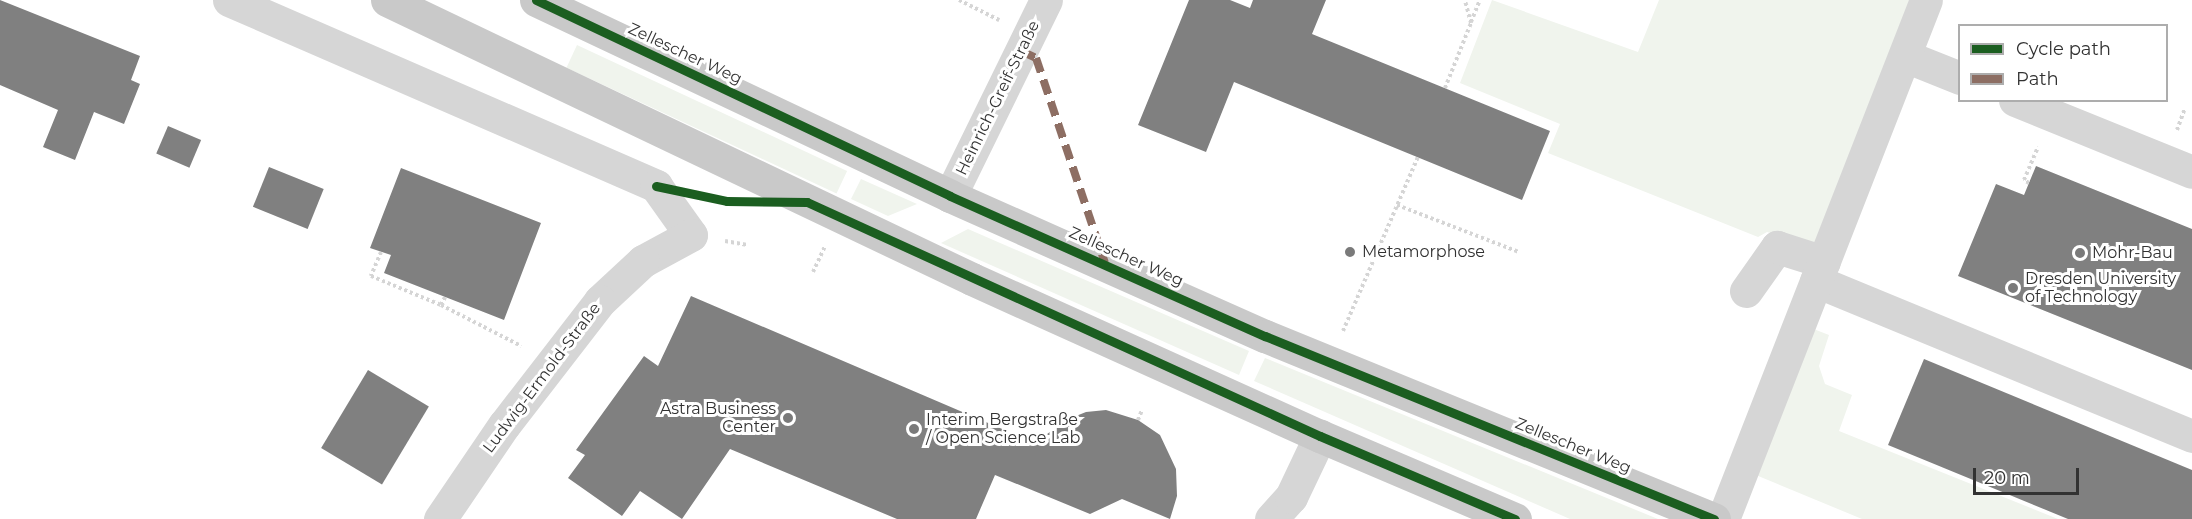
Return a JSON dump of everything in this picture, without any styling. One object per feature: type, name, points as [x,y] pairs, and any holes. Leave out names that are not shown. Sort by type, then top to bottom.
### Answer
[{"type":"main road","points":[[387,0],[807,202],[1320,436],[1515,519]]},
{"type":"main road","name":"Zellescher Weg","points":[[536,0],[950,196],[1329,362],[1714,519]]},
{"type":"street","name":"Ludwig-Ermold-Straße","points":[[229,0],[656,186],[691,235],[643,261],[600,301],[551,361],[440,519]]},
{"type":"street","name":"Heinrich-Greif-Straße","points":[[950,196],[1046,0]]},
{"type":"street","points":[[1723,519],[1926,0]]},
{"type":"street","points":[[1905,56],[1958,78]]},
{"type":"street","points":[[2021,102],[2192,172]]},
{"type":"street","points":[[1746,291],[1777,247],[1820,272],[2192,436]]},
{"type":"street","points":[[1271,519],[1291,497],[1320,436]]},
{"type":"path","points":[[959,0],[1029,35]]},
{"type":"path","points":[[1465,0],[1471,23]]},
{"type":"path","points":[[1445,88],[1480,0]]},
{"type":"path","points":[[2176,130],[2185,108]]},
{"type":"path","points":[[2029,183],[2024,180],[2051,115]]},
{"type":"path","points":[[1329,362],[1418,157]]},
{"type":"path","points":[[1398,205],[1520,252]]},
{"type":"path","points":[[381,252],[371,276],[441,305],[551,361]]},
{"type":"path","points":[[441,305],[445,297]]},
{"type":"path","points":[[1138,420],[1142,410]]},
{"type":"shaded area","points":[[1492,0],[1638,52],[1659,0],[1911,0],[1816,247],[1767,232],[1758,237],[1548,153],[1560,124],[1460,83]]},
{"type":"shaded area","points":[[577,45],[847,171],[837,194],[566,68]]},
{"type":"shaded area","points":[[861,179],[917,204],[888,216],[851,199]]},
{"type":"shaded area","points":[[968,229],[1249,351],[1239,375],[941,243]]},
{"type":"shaded area","points":[[1811,328],[1829,335],[1819,366],[1825,384],[1852,395],[1839,431],[2058,519],[1862,519],[1751,473]]},
{"type":"shaded area","points":[[1265,358],[1658,519],[1570,519],[1254,381]]},
{"type":"building","points":[[0,0],[140,56],[131,80],[140,84],[124,124],[94,112],[75,160],[43,147],[58,110],[0,85]]},
{"type":"building","points":[[1189,0],[1230,0],[1250,8],[1253,0],[1326,0],[1312,34],[1550,131],[1522,200],[1234,82],[1206,152],[1138,125]]},
{"type":"building","points":[[168,126],[201,140],[189,168],[156,154]]},
{"type":"building","name":"Mohr-Bau","points":[[2036,166],[2192,229],[2192,370],[1958,276],[1996,184],[2024,195]]},
{"type":"building","points":[[269,167],[324,189],[308,229],[253,207]]},
{"type":"building","points":[[401,168],[541,223],[504,320],[384,273],[391,255],[370,248]]},
{"type":"building","name":"Astra Business Center","points":[[691,296],[1035,443],[1066,420],[1086,412],[1106,410],[1138,420],[1160,435],[1176,469],[1177,496],[1170,519],[1122,499],[1090,514],[995,475],[976,519],[897,519],[730,449],[682,519],[640,491],[622,516],[568,478],[585,455],[576,450],[644,356],[658,366]]},
{"type":"building","points":[[1924,359],[2192,470],[2192,519],[2068,519],[1888,445]]},
{"type":"building","points":[[368,370],[429,407],[382,485],[321,448]]},
{"type":"marked path","points":[[1021,51],[1036,58],[1105,263]]},
{"type":"cycle path","points":[[536,0],[950,196],[1265,336],[1714,519]]},
{"type":"cycle path","points":[[656,186],[727,201],[807,202],[1320,436],[1515,519]]},
{"type":"place","name":"Metamorphose","points":[[1350,252]]},
{"type":"place","name":"Mohr-Bau","points":[[2080,253]]},
{"type":"place","name":"Dresden University of Technology","points":[[2013,288]]},
{"type":"place","name":"Astra Business Center","points":[[788,418]]},
{"type":"place","name":"Interim Bergstraße / Open Science Lab","points":[[914,429]]}]
